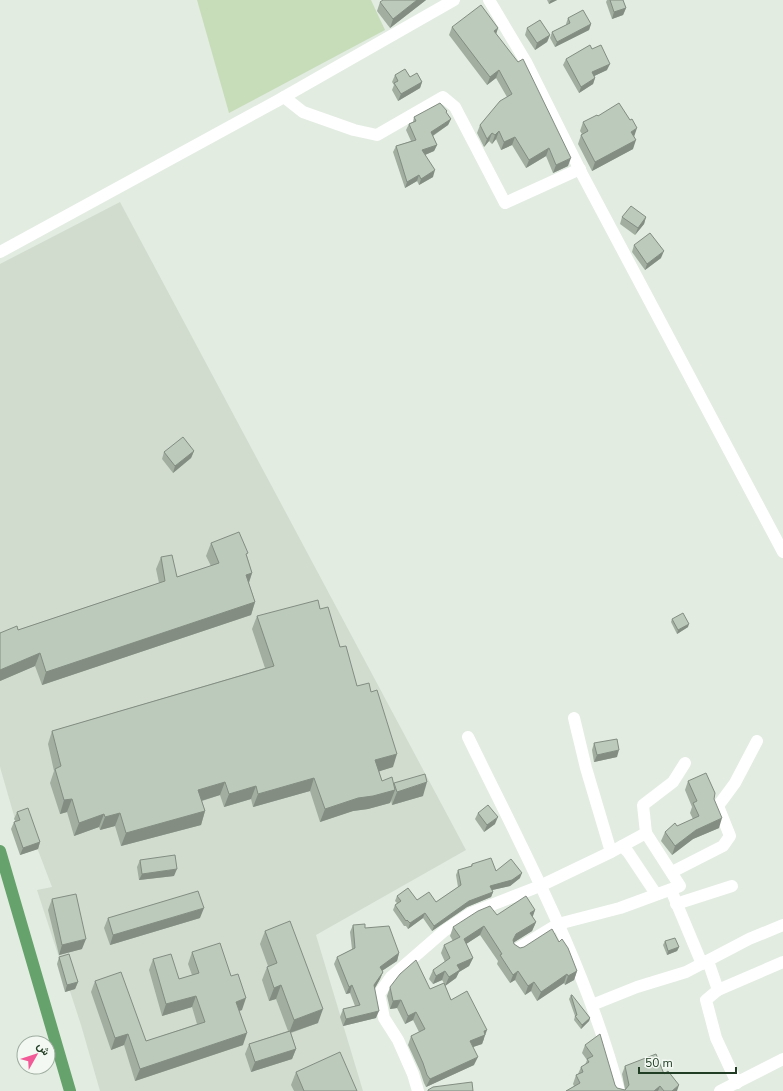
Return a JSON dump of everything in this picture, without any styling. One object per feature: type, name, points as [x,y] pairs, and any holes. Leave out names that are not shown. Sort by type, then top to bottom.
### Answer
[{"type":"main road","points":[[0,851],[70,1091]]},
{"type":"street","points":[[0,252],[284,97],[454,0]]},
{"type":"street","points":[[489,0],[526,62],[580,169],[783,552]]},
{"type":"street","points":[[284,97],[303,112],[354,130],[377,135],[443,97],[455,107],[505,203],[580,169]]},
{"type":"street","points":[[574,718],[586,768],[611,852]]},
{"type":"street","points":[[468,737],[558,924],[592,1005],[619,1091]]},
{"type":"street","points":[[672,872],[723,846],[730,836],[718,806],[735,783],[758,741]]},
{"type":"street","points":[[518,948],[558,924],[620,908],[680,886],[646,834],[643,805],[673,782],[685,763]]},
{"type":"street","points":[[418,1091],[413,1074],[398,1040],[384,1018],[378,994],[391,977],[444,931],[471,913],[540,886],[646,834]]},
{"type":"street","points":[[622,846],[628,852],[656,894]]},
{"type":"street","points":[[676,904],[732,886]]},
{"type":"street","points":[[671,890],[676,904],[718,990]]},
{"type":"street","points":[[592,1005],[637,987],[686,972],[749,939],[783,925]]},
{"type":"street","points":[[737,1082],[716,1038],[706,1000],[718,990],[783,962]]},
{"type":"street","points":[[720,1091],[783,1060]]},
{"type":"shaded area","points":[[120,202],[466,850],[316,935],[363,1091],[100,1091],[81,1025],[37,890],[52,887],[28,824],[17,826],[0,767],[0,264]]},
{"type":"green space","points":[[197,0],[371,0],[385,30],[229,113]]},
{"type":"building","points":[[383,0],[417,0],[393,19],[380,2]]},
{"type":"building","points":[[610,0],[623,0],[626,8],[614,12]]},
{"type":"building","points":[[481,5],[498,28],[494,31],[518,62],[523,59],[571,158],[556,165],[549,148],[529,160],[515,137],[504,142],[499,131],[495,135],[492,133],[487,139],[480,125],[500,101],[512,94],[499,70],[490,77],[452,27]]},
{"type":"building","points":[[583,10],[591,24],[557,42],[552,32],[570,23],[568,18]]},
{"type":"building","points":[[540,20],[550,35],[537,43],[527,28]]},
{"type":"building","points":[[590,45],[592,49],[601,45],[610,64],[592,72],[595,78],[581,87],[566,59]]},
{"type":"building","points":[[405,69],[410,77],[417,73],[422,82],[401,94],[394,83],[398,81],[395,75]]},
{"type":"building","points":[[440,103],[447,111],[446,112],[451,119],[431,132],[437,145],[422,150],[435,170],[421,179],[419,175],[407,182],[396,146],[416,140],[409,124],[416,121],[414,117]]},
{"type":"building","points":[[619,103],[630,120],[632,119],[637,128],[631,132],[636,140],[595,162],[581,135],[588,131],[583,122],[597,115],[598,116]]},
{"type":"building","points":[[631,206],[646,217],[638,228],[622,217]]},
{"type":"building","points":[[650,233],[664,251],[647,264],[634,245]]},
{"type":"building","points":[[183,437],[194,451],[175,466],[164,452]]},
{"type":"building","points":[[239,532],[248,553],[246,554],[252,573],[246,575],[255,602],[46,672],[40,653],[0,670],[0,633],[17,626],[18,630],[165,581],[161,557],[172,555],[177,577],[219,563],[211,543]]},
{"type":"building","points":[[318,600],[320,609],[328,607],[340,647],[346,646],[357,686],[369,683],[371,692],[377,690],[397,754],[375,760],[382,781],[392,777],[395,790],[373,796],[358,798],[325,809],[314,778],[258,794],[256,786],[229,794],[225,782],[198,790],[205,811],[126,833],[120,813],[105,817],[104,814],[79,823],[72,799],[64,800],[55,769],[61,766],[52,731],[274,666],[257,616]]},
{"type":"building","points":[[683,613],[689,624],[678,630],[672,619]]},
{"type":"building","points":[[617,739],[619,750],[597,755],[594,743]]},
{"type":"building","points":[[706,773],[715,793],[714,799],[722,818],[696,830],[675,846],[665,832],[675,823],[677,826],[699,816],[693,803],[697,801],[688,781]]},
{"type":"building","points":[[425,774],[427,782],[397,792],[394,783]]},
{"type":"building","points":[[488,805],[498,817],[487,825],[478,813]]},
{"type":"building","points":[[28,808],[40,842],[23,848],[14,822],[20,820],[17,812]]},
{"type":"building","points":[[175,855],[177,869],[142,874],[140,860]]},
{"type":"building","points":[[491,858],[496,871],[511,859],[522,873],[512,880],[490,886],[493,892],[469,901],[434,926],[425,913],[410,923],[407,920],[406,921],[395,905],[401,901],[397,896],[408,888],[417,900],[429,892],[436,902],[461,885],[458,870]]},
{"type":"building","points":[[198,891],[204,908],[113,935],[108,918]]},
{"type":"building","points":[[76,894],[86,939],[62,945],[52,899]]},
{"type":"building","points":[[526,896],[535,910],[530,913],[536,922],[516,934],[513,940],[514,944],[520,948],[524,947],[552,929],[559,942],[562,939],[568,948],[577,971],[568,976],[567,974],[541,992],[534,982],[528,986],[518,971],[513,975],[500,955],[502,954],[484,926],[464,939],[473,958],[457,965],[460,970],[449,977],[445,971],[436,976],[433,970],[450,958],[444,945],[460,937],[453,927],[478,911],[490,906],[497,915]]},
{"type":"building","points":[[290,921],[323,1009],[294,1020],[281,985],[274,988],[267,967],[277,963],[265,931]]},
{"type":"building","points":[[365,924],[365,928],[389,926],[399,953],[380,967],[383,972],[374,985],[379,1011],[346,1019],[343,1009],[360,1005],[352,985],[349,987],[337,957],[355,948],[353,925]]},
{"type":"building","points":[[675,938],[679,947],[668,951],[665,941]]},
{"type":"building","points":[[220,943],[231,976],[238,974],[246,998],[236,1002],[247,1033],[140,1069],[128,1034],[115,1038],[95,981],[121,972],[146,1041],[205,1022],[196,996],[166,1004],[153,959],[171,954],[179,979],[199,973],[192,952]]},
{"type":"building","points":[[69,954],[78,982],[67,985],[59,957]]},
{"type":"building","points":[[416,960],[430,989],[444,983],[451,1000],[467,991],[487,1030],[484,1031],[485,1035],[470,1041],[478,1057],[430,1079],[411,1036],[425,1029],[416,1012],[408,1016],[401,1000],[393,1001],[390,987],[400,974]]},
{"type":"building","points":[[571,995],[590,1018],[582,1025],[575,1016],[577,1015]]},
{"type":"building","points":[[290,1031],[296,1049],[255,1062],[249,1044]]},
{"type":"building","points":[[600,1034],[617,1088],[625,1090],[629,1085],[625,1066],[656,1054],[664,1074],[668,1071],[679,1085],[672,1091],[664,1091],[660,1086],[654,1091],[566,1091],[580,1083],[576,1075],[583,1072],[581,1067],[589,1062],[587,1059],[593,1056],[585,1045]]},
{"type":"building","points":[[340,1052],[357,1091],[304,1091],[296,1072]]},
{"type":"building","points":[[472,1082],[473,1091],[428,1091],[433,1087]]}]
